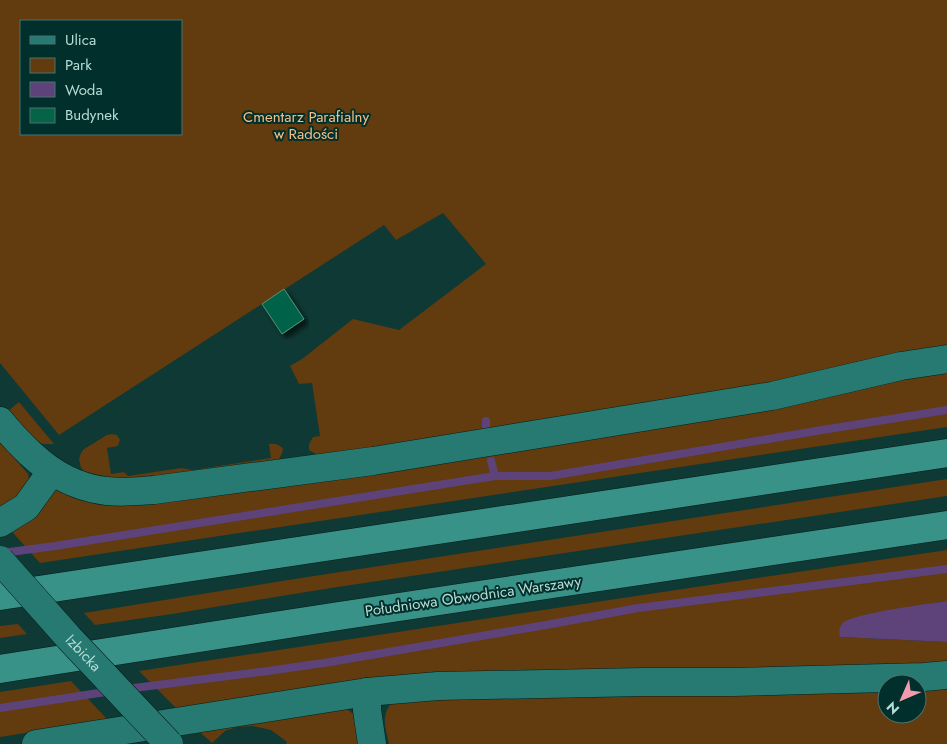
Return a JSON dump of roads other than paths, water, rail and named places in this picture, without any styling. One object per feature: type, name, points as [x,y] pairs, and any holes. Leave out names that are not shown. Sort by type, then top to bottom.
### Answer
[{"type":"highway","points":[[0,596],[947,453]]},
{"type":"highway","name":"Południowa Obwodnica Warszawy","points":[[0,669],[349,614],[947,525]]},
{"type":"street","points":[[0,421],[16,441],[32,456],[67,480],[108,492],[131,492],[373,461],[772,396],[901,366],[947,359]]},
{"type":"street","points":[[0,523],[26,507],[52,471]]},
{"type":"street","name":"Izbicka","points":[[0,560],[69,638],[169,744]]},
{"type":"street","points":[[46,743],[367,692],[438,686],[733,682],[947,675]]},
{"type":"street","points":[[367,692],[367,710],[372,744]]},
{"type":"water","points":[[947,601],[947,642],[840,637],[839,631],[841,626],[850,619],[876,612]]},
{"type":"waterway","points":[[495,476],[550,476],[947,410]]},
{"type":"waterway","points":[[486,421],[486,426]]},
{"type":"waterway","points":[[2,553],[495,476],[491,461]]},
{"type":"waterway","points":[[126,689],[330,662],[638,608],[947,569]]},
{"type":"waterway","points":[[0,708],[112,691]]},
{"type":"park label","name":"Cmentarz Parafialny w Radości","points":[[306,126]]}]
